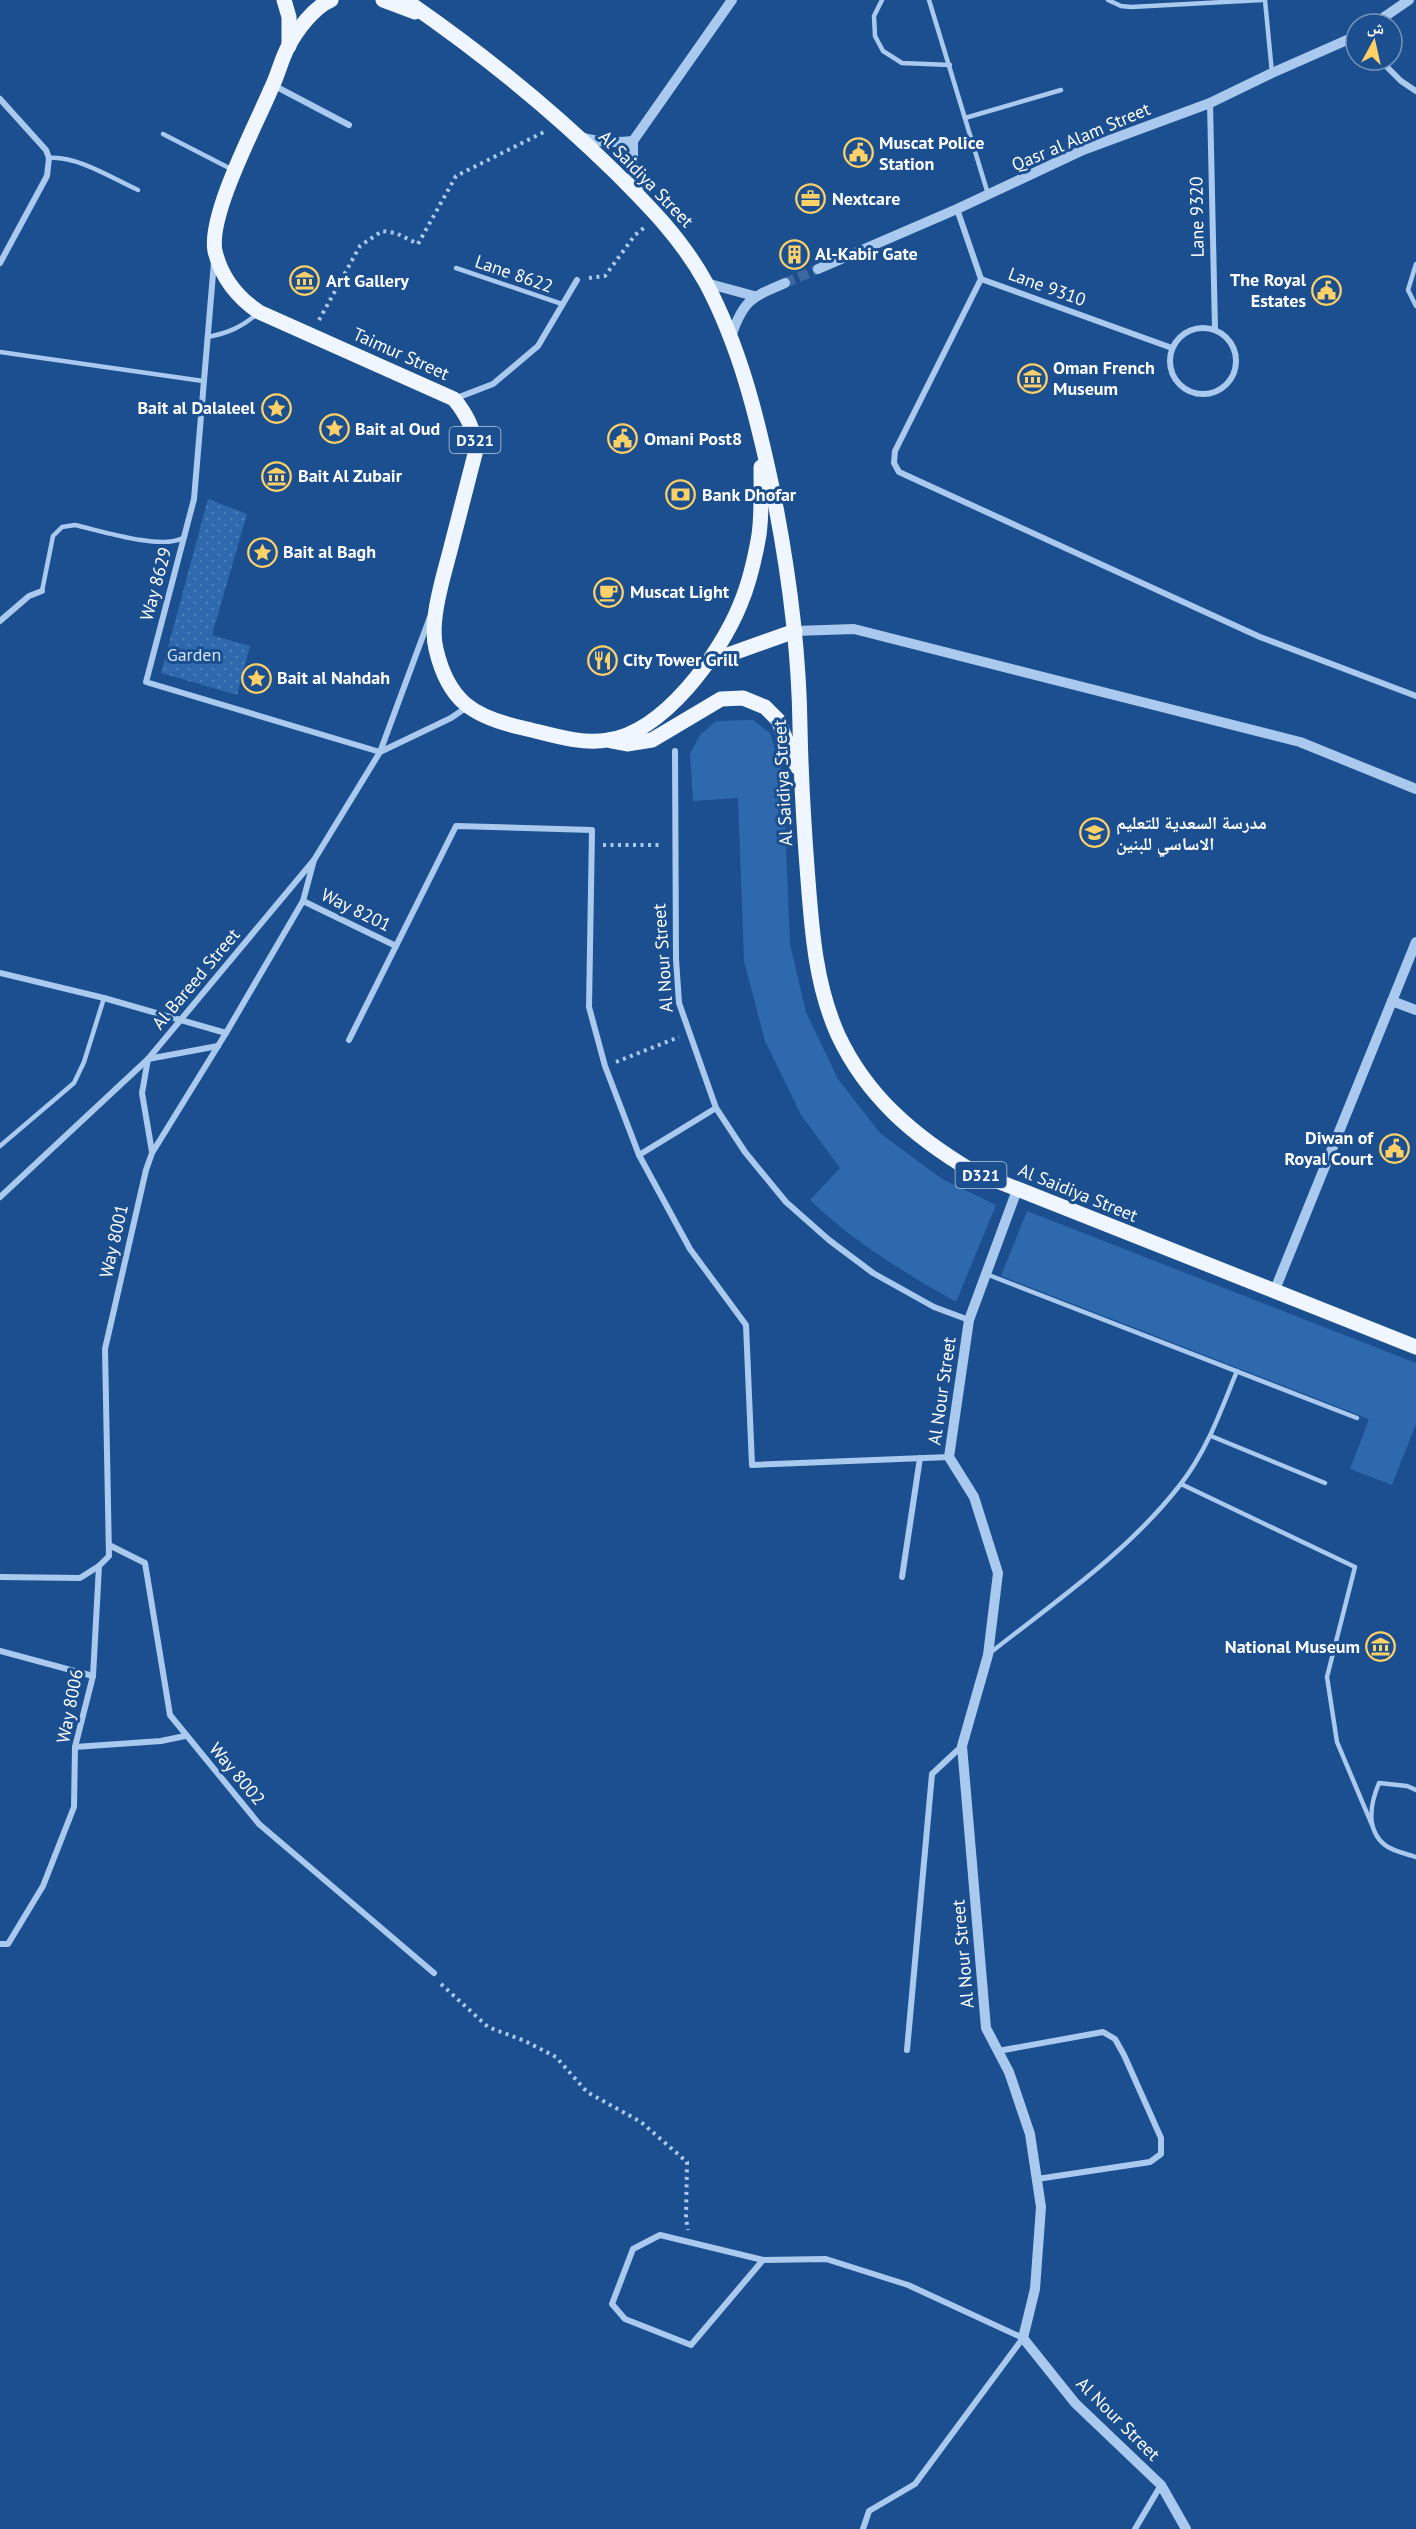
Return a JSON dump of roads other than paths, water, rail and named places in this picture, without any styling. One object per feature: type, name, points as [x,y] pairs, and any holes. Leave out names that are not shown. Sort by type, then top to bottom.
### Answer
[{"type":"main road","points":[[284,0],[289,17],[289,46]]},
{"type":"main road","name":"Taimur Street","points":[[331,0],[310,17],[289,46],[224,195],[216,232],[215,250],[227,280],[244,302],[259,312],[454,399],[466,414],[474,434],[476,450],[442,583],[436,619],[435,647],[447,684],[467,706],[493,722],[574,739],[608,740],[627,744],[652,740],[721,699],[743,698],[765,707],[778,720],[800,776]]},
{"type":"main road","name":"D321","points":[[383,0],[434,20]]},
{"type":"main road","name":"Al Saidiya Street","points":[[405,0],[470,46],[563,123],[659,215],[706,283],[731,337],[762,440],[787,560],[795,632],[800,776],[812,932],[817,964],[825,1002],[839,1037],[878,1097],[904,1125],[937,1150],[972,1171],[1416,1347]]},
{"type":"main road","name":"Taimur Street","points":[[608,740],[633,731],[667,710],[708,662],[740,606],[759,534],[762,440]]},
{"type":"main road","points":[[708,662],[795,632]]},
{"type":"street","points":[[641,198],[633,177],[633,141],[732,0]]},
{"type":"street","points":[[1392,12],[1409,0]]},
{"type":"street","name":"Qasr al Alam Street","points":[[818,269],[957,209],[1083,150],[1210,103],[1344,41]]},
{"type":"street","points":[[1392,72],[1416,91]]},
{"type":"street","points":[[273,85],[350,125]]},
{"type":"street","points":[[0,99],[46,150],[50,158],[47,176],[0,263]]},
{"type":"street","name":"Lane 9320","points":[[1210,103],[1215,330]]},
{"type":"street","points":[[578,136],[594,142],[633,141]]},
{"type":"street","name":"Lane 9310","points":[[957,209],[981,279],[1172,348]]},
{"type":"street","name":"Way 8629","points":[[215,250],[196,478],[146,682],[380,752]]},
{"type":"street","points":[[981,279],[895,451],[894,464],[899,472],[1260,637],[1416,696]]},
{"type":"street","points":[[454,399],[493,384],[538,346],[577,280]]},
{"type":"street","points":[[706,283],[754,296]]},
{"type":"street","points":[[731,337],[740,315],[754,296],[785,283]]},
{"type":"street","points":[[1195,328],[1215,330],[1230,341],[1237,358],[1233,376],[1219,390],[1200,394],[1182,387],[1171,371],[1172,348],[1177,339],[1195,328]]},
{"type":"street","name":"Al Bareed Street","points":[[0,1197],[148,1059],[314,860],[380,752],[442,583]]},
{"type":"street","points":[[0,621],[29,596],[42,591]]},
{"type":"street","points":[[795,632],[854,629],[866,632],[1300,742],[1416,789]]},
{"type":"street","points":[[380,752],[451,718],[467,706]]},
{"type":"street","name":"Al Nour Street","points":[[675,751],[679,1003],[716,1108],[745,1152],[786,1202],[829,1240],[883,1279],[934,1307],[969,1320]]},
{"type":"street","points":[[349,1040],[456,826],[591,830],[589,1007],[605,1066],[639,1155],[690,1249],[746,1325],[752,1465],[949,1457]]},
{"type":"street","name":"Way 8001","points":[[99,1566],[109,1556],[110,1545],[105,1349],[152,1153],[303,901],[314,860]]},
{"type":"street","name":"Way 8201","points":[[303,901],[396,946]]},
{"type":"street","points":[[1274,1292],[1416,942]]},
{"type":"street","points":[[0,973],[105,998],[226,1033]]},
{"type":"street","points":[[1392,1000],[1416,1010]]},
{"type":"street","points":[[152,1153],[142,1093],[148,1059],[218,1046]]},
{"type":"street","points":[[639,1155],[716,1108]]},
{"type":"street","name":"Al Nour Street","points":[[1017,1190],[969,1320],[949,1457],[974,1497],[998,1573],[988,1655],[962,1746],[986,2028],[1009,2072],[1030,2134],[1041,2207],[1035,2289],[1023,2338],[1075,2403],[1161,2485],[1186,2529]]},
{"type":"street","points":[[902,1577],[920,1458]]},
{"type":"street","name":"Way 8002","points":[[110,1545],[145,1563],[170,1715],[185,1736],[259,1824],[434,1973]]},
{"type":"street","points":[[0,1577],[80,1578],[99,1566]]},
{"type":"street","name":"Way 8006","points":[[0,1944],[8,1944],[43,1886],[74,1807],[75,1747],[93,1676],[99,1566]]},
{"type":"street","points":[[0,1651],[93,1676]]},
{"type":"street","points":[[75,1747],[161,1741],[185,1736]]},
{"type":"street","points":[[907,2050],[932,1774],[962,1746]]},
{"type":"street","points":[[998,2051],[1103,2032],[1115,2039],[1124,2055],[1161,2138],[1161,2154],[1150,2162],[1037,2180]]},
{"type":"street","points":[[763,2260],[691,2345],[625,2319],[612,2304],[633,2249],[660,2235],[763,2260],[826,2259],[908,2285],[1023,2338],[915,2484],[869,2511],[863,2529]]},
{"type":"street","points":[[1134,2529],[1161,2485]]},
{"type":"lane","points":[[882,0],[873,16],[875,36],[883,51],[902,63],[950,65]]},
{"type":"lane","points":[[929,0],[988,194]]},
{"type":"lane","points":[[1108,0],[1121,6],[1131,7],[1263,0],[1272,73]]},
{"type":"lane","points":[[965,118],[1061,90]]},
{"type":"lane","points":[[163,134],[235,171]]},
{"type":"lane","points":[[50,158],[58,157],[74,161],[138,190]]},
{"type":"lane","points":[[1416,264],[1408,290],[1416,306]]},
{"type":"lane","name":"Lane 8622","points":[[456,268],[562,304]]},
{"type":"lane","points":[[208,337],[236,329],[259,312]]},
{"type":"lane","points":[[0,352],[203,381]]},
{"type":"lane","points":[[42,591],[53,536],[62,527],[75,525],[160,543],[176,542],[183,538]]},
{"type":"lane","points":[[0,1146],[74,1083],[84,1062],[105,998]]},
{"type":"lane","points":[[986,1274],[1357,1418]]},
{"type":"lane","points":[[988,1655],[1124,1547],[1181,1484],[1211,1436],[1237,1371]]},
{"type":"lane","points":[[1211,1436],[1325,1483]]},
{"type":"lane","points":[[1181,1484],[1355,1567],[1328,1677],[1337,1742],[1372,1826],[1384,1845],[1416,1857]]},
{"type":"lane","points":[[1372,1826],[1371,1803],[1379,1783],[1407,1786],[1416,1790]]},
{"type":"tunnel","points":[[785,283],[818,269]]},
{"type":"place","name":"Muscat Police Station","points":[[858,153]]},
{"type":"place","name":"Nextcare","points":[[811,199]]},
{"type":"place","name":"Al-Kabir Gate","points":[[794,254]]},
{"type":"place","name":"Art Gallery","points":[[305,281]]},
{"type":"place","name":"The Royal Estates","points":[[1327,290]]},
{"type":"place","name":"Oman French Museum","points":[[1032,378]]},
{"type":"place","name":"Bait al Dalaleel","points":[[276,408]]},
{"type":"place","name":"Bait al Oud","points":[[334,429]]},
{"type":"place","name":"Omani Post8","points":[[623,439]]},
{"type":"place","name":"Bait Al Zubair","points":[[277,476]]},
{"type":"place","name":"Bank Dhofar","points":[[681,495]]},
{"type":"place","name":"Bait al Bagh","points":[[262,552]]},
{"type":"place","name":"Muscat Light","points":[[609,592]]},
{"type":"place","name":"City Tower Grill","points":[[602,660]]},
{"type":"place","name":"Bait al Nahdah","points":[[256,678]]},
{"type":"place","name":"مدرسة السعدية للتعليم الاساسي للبنين","points":[[1095,833]]},
{"type":"place","name":"Diwan of Royal Court","points":[[1394,1148]]},
{"type":"place","name":"National Museum","points":[[1381,1647]]},
{"type":"park label","name":"Garden","points":[[194,655]]}]
